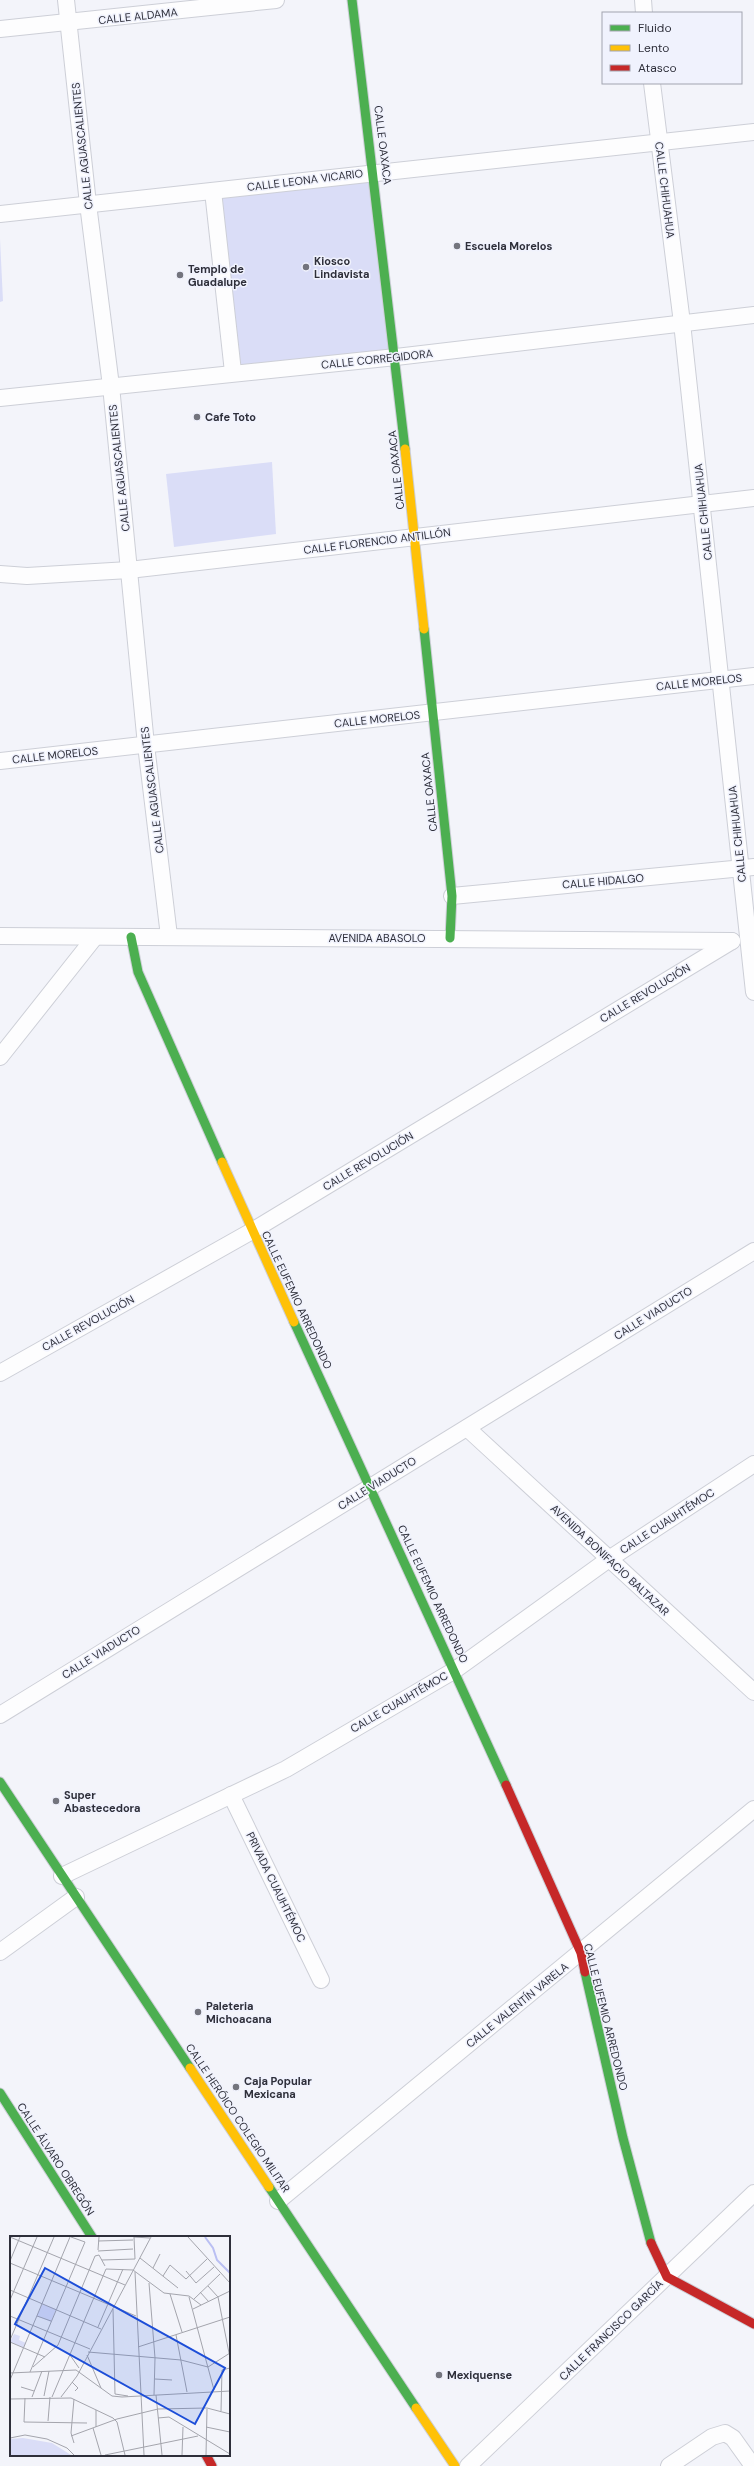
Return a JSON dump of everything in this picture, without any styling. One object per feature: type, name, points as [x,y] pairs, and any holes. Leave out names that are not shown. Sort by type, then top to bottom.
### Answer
[{"type":"street","name":"CALLE AGUASCALIENTES","points":[[66,0],[88,204],[111,386],[146,745],[169,936]]},
{"type":"street","name":"CALLE ALDAMA","points":[[0,29],[68,24],[276,0]]},
{"type":"street","name":"CALLE OAXACA","points":[[352,0],[396,358],[415,537],[452,896],[450,938]]},
{"type":"street","points":[[642,0],[644,12]]},
{"type":"street","name":"CALLE CHIHUAHUA","points":[[652,84],[682,323],[722,679],[747,867],[754,992]]},
{"type":"street","name":"CALLE LEONA VICARIO","points":[[0,214],[374,172],[754,132]]},
{"type":"street","points":[[213,191],[233,372]]},
{"type":"street","name":"CALLE CORREGIDORA","points":[[0,398],[233,372],[396,358],[754,315]]},
{"type":"street","name":"CALLE FLORENCIO ANTILLÓN","points":[[0,574],[27,576],[129,570],[702,502],[754,498]]},
{"type":"street","name":"CALLE MORELOS","points":[[0,761],[754,676]]},
{"type":"street","name":"CALLE HIDALGO","points":[[452,896],[747,867]]},
{"type":"street","name":"AVENIDA ABASOLO","points":[[0,936],[751,941]]},
{"type":"street","points":[[0,1057],[95,937]]},
{"type":"street","name":"CALLE EUFEMIO ARREDONDO","points":[[131,937],[138,972],[252,1231],[455,1670],[581,1953],[623,2138],[651,2242],[667,2277]]},
{"type":"street","name":"CALLE REVOLUCIÓN","points":[[0,1373],[252,1231],[732,941]]},
{"type":"street","name":"CALLE VIADUCTO","points":[[0,1715],[754,1251]]},
{"type":"street","name":"AVENIDA BONIFACIO BALTAZAR","points":[[467,1428],[754,1692]]},
{"type":"street","name":"CALLE CUAUHTÉMOC","points":[[62,1876],[286,1769],[455,1670],[609,1559],[754,1464]]},
{"type":"street","name":"CALLE HERÓICO COLEGIO MILITAR","points":[[0,1782],[455,2466]]},
{"type":"street","name":"PRIVADA CUAUHTÉMOC","points":[[231,1795],[321,1980]]},
{"type":"street","name":"CALLE VALENTÍN VARELA","points":[[278,2201],[754,1809]]},
{"type":"street","points":[[0,1952],[76,1897]]},
{"type":"street","name":"CALLE ÁLVARO OBREGÓN","points":[[0,2093],[91,2236]]},
{"type":"street","name":"CALLE FRANCISCO GARCÍA","points":[[468,2466],[754,2193]]},
{"type":"street","points":[[667,2277],[754,2324]]},
{"type":"street","points":[[670,2466],[712,2437],[725,2434],[732,2438],[753,2466]]},
{"type":"street","points":[[207,2456],[212,2466]]},
{"type":"shaded area","points":[[370,174],[392,355],[233,372],[213,191]]},
{"type":"shaded area","points":[[0,239],[3,301],[0,302]]},
{"type":"shaded area","points":[[272,462],[276,534],[174,547],[166,474]]},
{"type":"traffic: fast","points":[[352,0],[405,449]]},
{"type":"traffic: fast","points":[[424,629],[452,896],[450,938]]},
{"type":"traffic: fast","points":[[131,937],[138,972],[222,1162]]},
{"type":"traffic: fast","points":[[294,1322],[506,1785]]},
{"type":"traffic: fast","points":[[0,1782],[190,2068]]},
{"type":"traffic: fast","points":[[585,1972],[623,2138],[651,2243]]},
{"type":"traffic: fast","points":[[0,2093],[91,2236]]},
{"type":"traffic: fast","points":[[269,2187],[416,2408]]},
{"type":"traffic: slow","points":[[405,449],[424,629]]},
{"type":"traffic: slow","points":[[222,1162],[294,1322]]},
{"type":"traffic: slow","points":[[190,2068],[269,2187]]},
{"type":"traffic: slow","points":[[416,2408],[455,2466]]},
{"type":"traffic: jam","points":[[506,1785],[581,1953],[585,1972]]},
{"type":"traffic: jam","points":[[651,2243],[667,2277],[754,2324]]},
{"type":"traffic: jam","points":[[207,2456],[212,2466]]},
{"type":"place","name":"Escuela Morelos","points":[[457,246]]},
{"type":"place","name":"Kiosco Lindavista","points":[[306,267]]},
{"type":"place","name":"Templo de Guadalupe","points":[[180,275]]},
{"type":"place","name":"Cafe Toto","points":[[197,417]]},
{"type":"place","name":"Super Abastecedora","points":[[56,1801]]},
{"type":"place","name":"Paleteria Michoacana","points":[[198,2012]]},
{"type":"place","name":"Caja Popular Mexicana","points":[[236,2087]]},
{"type":"place","name":"Mexiquense","points":[[439,2375]]}]
